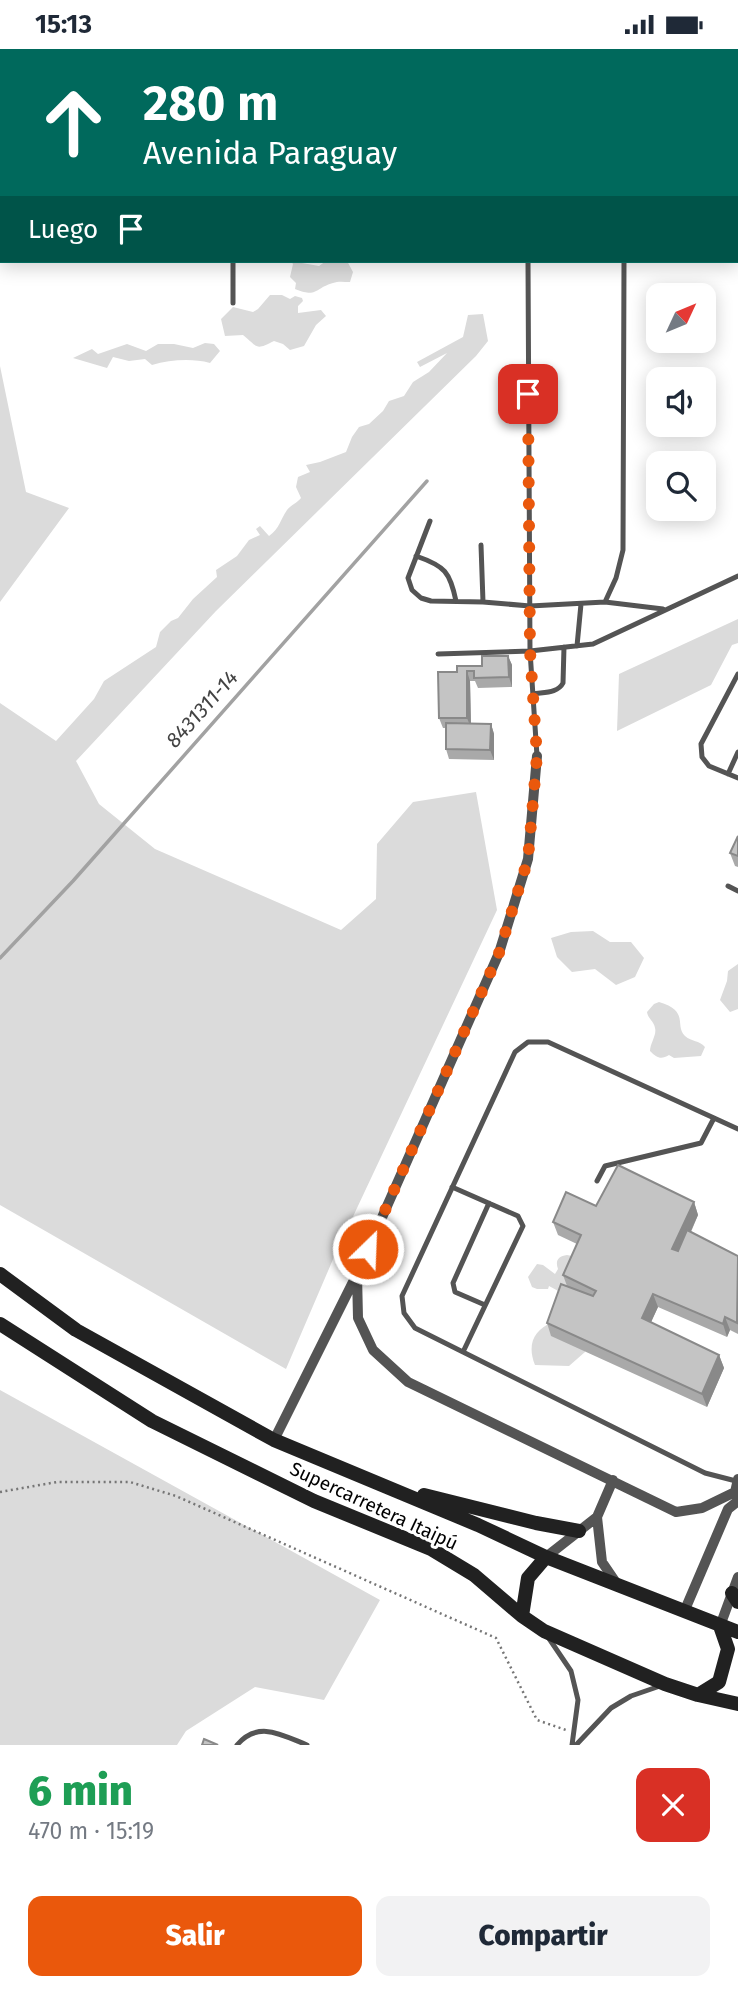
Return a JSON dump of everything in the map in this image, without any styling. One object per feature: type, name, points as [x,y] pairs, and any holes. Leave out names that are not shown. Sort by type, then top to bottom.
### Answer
[{"type":"street","points":[[274,1440],[357,1274],[499,953],[528,859],[537,756]]},
{"type":"street","name":"Supercarretera Itaipú","points":[[0,1274],[76,1330],[274,1440],[478,1525],[546,1557],[738,1632]]},
{"type":"street","points":[[357,1274],[358,1318],[373,1350],[408,1382],[676,1512],[702,1508],[737,1497]]},
{"type":"street","name":"Supercarretera Itaipú","points":[[0,1324],[152,1421],[314,1501],[431,1549],[474,1575],[544,1631],[665,1685],[738,1704]]},
{"type":"street","points":[[352,1473],[431,1497],[579,1531]]},
{"type":"street","points":[[612,1480],[597,1517],[602,1562],[619,1587]]},
{"type":"street","points":[[684,1612],[728,1509],[737,1497],[737,1480]]},
{"type":"street","points":[[522,1616],[528,1578],[546,1557],[597,1517]]},
{"type":"street","points":[[698,1695],[719,1682],[728,1649],[720,1626],[735,1597],[738,1577]]},
{"type":"lane","points":[[233,263],[233,303]]},
{"type":"lane","points":[[528,263],[530,651],[537,756]]},
{"type":"lane","points":[[605,602],[616,578],[623,550],[624,263]]},
{"type":"lane","points":[[430,521],[408,577],[412,590],[421,598],[445,603],[456,601],[530,606],[605,602],[665,610]]},
{"type":"lane","points":[[481,545],[483,602]]},
{"type":"lane","points":[[416,556],[428,560],[448,574],[456,601]]},
{"type":"lane","points":[[438,654],[530,651],[593,644],[738,576]]},
{"type":"lane","points":[[577,646],[581,604]]},
{"type":"lane","points":[[533,694],[555,691],[564,683],[564,647]]},
{"type":"lane","points":[[738,674],[701,744],[702,757],[709,766],[738,778]]},
{"type":"lane","points":[[728,774],[738,752]]},
{"type":"lane","points":[[728,886],[738,891]]},
{"type":"lane","points":[[737,1480],[705,1473],[415,1328],[404,1313],[402,1296],[514,1052],[528,1042],[548,1042],[738,1129]]},
{"type":"lane","points":[[597,1181],[605,1165],[701,1143],[714,1118]]},
{"type":"lane","points":[[452,1187],[518,1216],[523,1226],[463,1352]]},
{"type":"lane","points":[[485,1305],[455,1292],[453,1283],[489,1203]]},
{"type":"lane","points":[[544,1631],[571,1671],[578,1700],[574,1745]]},
{"type":"lane","points":[[574,1745],[611,1708],[631,1696],[665,1685]]},
{"type":"lane","points":[[237,1745],[244,1737],[257,1731],[275,1733],[289,1742],[307,1745]]},
{"type":"path","points":[[0,1492],[57,1482],[130,1482],[176,1496],[496,1639],[537,1720],[574,1733]]},
{"type":"shaded area","points":[[323,263],[348,263],[353,272],[350,282],[335,282],[308,293],[295,289],[296,283],[290,277],[293,264],[319,266]]},
{"type":"shaded area","points":[[270,295],[282,295],[290,299],[295,296],[302,298],[298,313],[321,310],[326,316],[316,325],[304,346],[290,350],[274,341],[260,347],[243,335],[225,336],[221,319],[233,307],[253,312]]},
{"type":"shaded area","points":[[483,314],[488,341],[476,356],[216,611],[76,761],[99,804],[155,849],[341,930],[376,899],[377,844],[413,802],[476,792],[497,910],[334,1257],[286,1369],[0,1205],[0,703],[56,741],[94,699],[104,681],[156,647],[160,632],[178,618],[193,599],[217,577],[216,570],[237,556],[249,540],[260,535],[256,529],[260,526],[269,536],[275,530],[287,510],[301,498],[296,487],[298,477],[310,472],[306,465],[346,452],[359,427],[369,424],[389,401],[404,396],[413,382],[429,372],[447,353],[420,367],[417,362],[463,337],[468,315]]},
{"type":"shaded area","points":[[205,343],[214,344],[220,351],[210,363],[181,360],[152,365],[145,359],[129,361],[113,357],[107,368],[73,358],[92,349],[98,354],[127,344],[146,351],[158,344],[193,348]]},
{"type":"shaded area","points":[[0,366],[26,492],[69,508],[0,602]]},
{"type":"shaded area","points":[[738,619],[738,643],[732,645],[711,685],[617,731],[619,674]]},
{"type":"shaded area","points":[[593,931],[610,942],[631,942],[644,958],[635,977],[616,985],[595,969],[572,972],[557,957],[551,938],[571,932]]},
{"type":"shaded area","points":[[738,964],[738,1009],[730,1012],[720,1000],[728,971]]},
{"type":"shaded area","points":[[659,1002],[675,1010],[685,1036],[705,1047],[701,1056],[674,1058],[669,1055],[661,1058],[650,1051],[655,1031],[647,1012]]},
{"type":"shaded area","points":[[572,1256],[572,1286],[562,1293],[549,1286],[548,1289],[532,1287],[528,1277],[537,1264],[555,1274],[558,1259]]},
{"type":"shaded area","points":[[553,1322],[586,1341],[585,1352],[569,1366],[535,1365],[532,1345],[536,1334]]},
{"type":"shaded area","points":[[0,1390],[380,1600],[324,1700],[255,1687],[186,1731],[177,1745],[0,1745]]},
{"type":"building","points":[[482,656],[508,656],[509,677],[474,678],[474,671],[467,671],[467,718],[439,718],[438,672],[457,672],[457,666],[482,666]]},
{"type":"building","points":[[446,723],[491,724],[490,750],[446,749]]},
{"type":"building","points":[[738,836],[738,856],[730,853]]},
{"type":"building","points":[[618,1165],[694,1202],[672,1249],[678,1251],[687,1230],[738,1256],[737,1323],[725,1317],[723,1324],[653,1294],[642,1318],[719,1355],[702,1394],[547,1323],[561,1284],[593,1296],[596,1291],[563,1275],[581,1235],[553,1222],[566,1192],[596,1206]]},
{"type":"building","points":[[204,1739],[218,1745],[202,1745]]},
{"type":"waterway","name":"8431311-14","points":[[0,958],[73,881],[427,481]]},
{"type":"route","points":[[368,1249],[499,953],[528,859],[537,756],[530,651],[528,394]]}]
